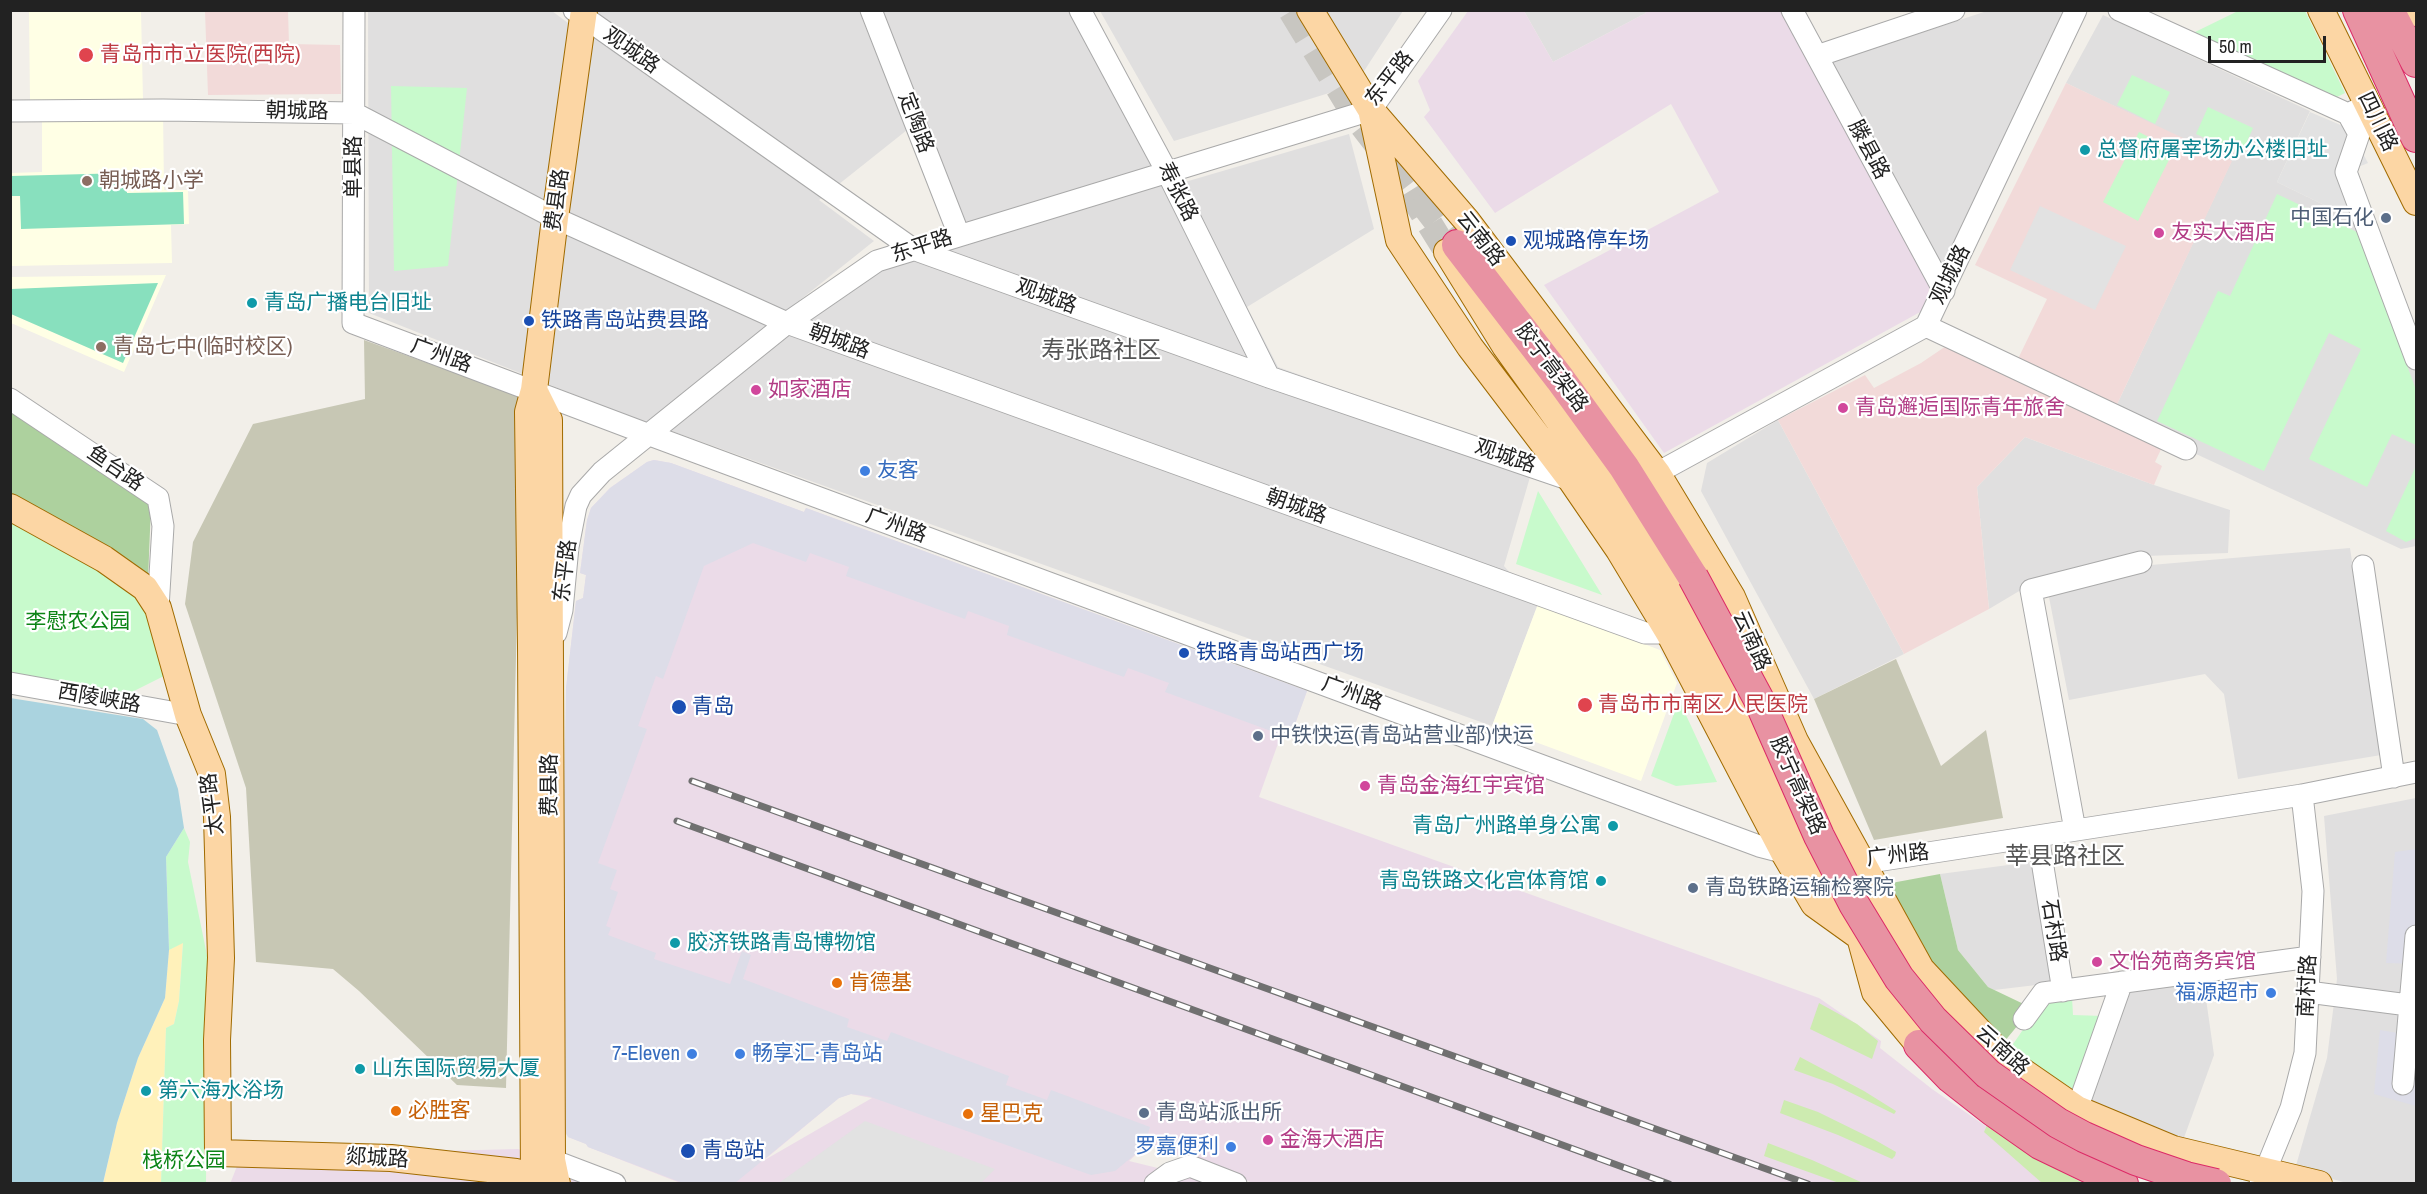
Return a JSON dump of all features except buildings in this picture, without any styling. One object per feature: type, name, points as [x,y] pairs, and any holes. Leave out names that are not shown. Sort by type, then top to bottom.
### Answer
[{"type":"highway","points":[[2358,10],[2416,137]]},
{"type":"highway","points":[[2389,10],[2416,62]]},
{"type":"highway","name":"胶宁高架路","points":[[1452,249],[1560,379],[1624,467],[1693,577],[1758,698],[1819,836],[1854,904],[1899,978],[1933,1020],[1988,1074],[2058,1123],[2125,1156],[2186,1177],[2216,1184]]},
{"type":"highway","points":[[1919,1045],[1951,1078],[2031,1137],[2123,1184]]},
{"type":"main road","name":"云南路","points":[[1310,10],[1371,110],[1467,221],[1657,473],[1732,597],[1795,741],[1921,969],[2006,1060],[2078,1109],[2173,1149],[2262,1177],[2319,1184]]},
{"type":"main road","name":"四川路","points":[[2321,10],[2359,109],[2416,202]]},
{"type":"main road","name":"费县路","points":[[543,1178],[528,412],[534,390],[580,13]]},
{"type":"main road","name":"云南路","points":[[1371,110],[1399,240],[1470,347],[1572,480],[1619,550],[1669,633],[1795,855],[1860,937],[1920,1021],[1986,1083],[2029,1117],[2078,1146],[2142,1176],[2165,1184]]},
{"type":"main road","points":[[1452,249],[1505,346],[1623,511],[1683,607],[1748,731],[1795,855]]},
{"type":"main road","name":"费县路","points":[[534,390],[549,420],[549,656],[543,1178]]},
{"type":"main road","name":"太平路","points":[[10,507],[104,559],[145,588],[158,608],[188,715],[212,774],[217,817],[221,958],[217,1040],[218,1153]]},
{"type":"main road","points":[[1860,937],[1875,992],[1919,1045]]},
{"type":"main road","name":"郯城路","points":[[218,1153],[391,1158],[516,1172],[543,1178]]},
{"type":"street","name":"单县路","points":[[353,323],[354,10]]},
{"type":"street","name":"定陶路","points":[[871,10],[959,235]]},
{"type":"street","name":"寿张路","points":[[1080,10],[1167,172],[1269,377]]},
{"type":"street","name":"东平路","points":[[549,656],[562,610],[568,547],[576,506],[581,495],[602,472],[647,434],[786,323],[877,261],[1371,110],[1441,10]]},
{"type":"street","name":"滕县路","points":[[1792,10],[1944,291]]},
{"type":"street","points":[[1817,56],[1954,10]]},
{"type":"street","name":"观城路","points":[[1657,473],[1926,326],[2076,10]]},
{"type":"street","points":[[2119,10],[2359,109],[2359,135],[2346,172],[2416,359]]},
{"type":"street","name":"观城路","points":[[580,13],[913,249],[1269,377],[1572,480]]},
{"type":"street","name":"朝城路","points":[[10,111],[163,110],[354,113],[555,218],[786,323],[1633,629],[1645,633],[1669,633]]},
{"type":"street","name":"广州路","points":[[353,323],[1759,846],[1795,855],[1870,862],[2302,795],[2416,772]]},
{"type":"street","points":[[1926,326],[2186,449]]},
{"type":"street","name":"鱼台路","points":[[10,399],[158,498],[163,526],[158,608]]},
{"type":"street","points":[[2075,830],[2031,590],[2141,562]]},
{"type":"street","points":[[2363,566],[2394,777]]},
{"type":"street","name":"西陵峡路","points":[[10,683],[188,715]]},
{"type":"street","name":"南村路","points":[[2262,1177],[2291,1108],[2305,1053],[2313,891],[2302,795]]},
{"type":"street","name":"石村路","points":[[2038,836],[2063,991]]},
{"type":"street","points":[[2403,1084],[2413,1006],[2416,936]]},
{"type":"street","points":[[2024,1019],[2043,993],[2310,957]]},
{"type":"street","points":[[2078,1109],[2122,982]]},
{"type":"street","points":[[2308,992],[2413,1006]]},
{"type":"street","points":[[1155,1184],[1170,1173],[1187,1179],[1236,1184]]},
{"type":"street","points":[[543,1178],[615,1184]]},
{"type":"shaded area","points":[[1645,10],[1646,13],[1553,62],[1524,11]]},
{"type":"shaded area","name":"青岛市市立医院(西院)","points":[[29,11],[141,11],[143,100],[30,101]]},
{"type":"shaded area","points":[[205,11],[288,11],[289,44],[340,45],[341,94],[208,95]]},
{"type":"shaded area","points":[[368,11],[552,11],[588,38],[593,11],[859,11],[907,130],[819,200],[874,241],[646,423],[369,313]]},
{"type":"shaded area","points":[[878,11],[1068,11],[1150,158],[1185,182],[1349,134],[1374,229],[1247,307],[1278,367],[1535,460],[1504,566],[1538,604],[1492,726],[666,429],[881,265],[971,244]]},
{"type":"shaded area","points":[[1100,11],[1403,11],[1355,85],[1174,141]]},
{"type":"shaded area","name":"观城路停车场","points":[[1468,11],[1524,11],[1553,62],[1646,13],[1645,11],[1780,11],[1932,281],[1922,311],[1664,453],[1544,285],[1719,192],[1671,104],[1495,213],[1424,117],[1430,110],[1418,81]]},
{"type":"shaded area","points":[[1987,11],[2068,11],[1944,274],[1832,62]]},
{"type":"shaded area","points":[[2103,15],[2310,111],[2277,182],[2367,226],[2416,359],[2416,546],[2401,549],[2112,415],[2231,162],[2066,83]]},
{"type":"shaded area","points":[[2066,83],[2232,161],[2112,415],[2016,363],[2047,299],[1975,265]]},
{"type":"shaded area","name":"朝城路小学","points":[[163,110],[164,190],[188,190],[189,224],[171,225],[172,263],[11,266],[10,173],[42,172],[42,112]]},
{"type":"shaded area","points":[[2310,112],[2350,129],[2368,163],[2346,172],[2367,226],[2277,182]]},
{"type":"shaded area","points":[[2040,206],[2126,246],[2095,310],[2010,270]]},
{"type":"shaded area","name":"青岛七中(临时校区)","points":[[166,275],[124,372],[11,323],[10,277]]},
{"type":"shaded area","points":[[364,340],[522,397],[506,1088],[457,1085],[333,969],[256,962],[246,788],[185,604],[193,542],[253,424],[365,399]]},
{"type":"shaded area","points":[[1952,342],[2165,441],[2155,462],[2162,466],[2154,485],[2025,437],[1977,487],[1989,609],[1904,654],[1778,420],[1865,375],[1874,388],[1921,363]]},
{"type":"shaded area","points":[[1778,420],[1904,654],[1814,699],[1701,491],[1707,463]]},
{"type":"shaded area","points":[[2025,437],[2154,485],[2230,510],[2228,553],[2146,556],[2026,587],[1989,609],[1977,487]]},
{"type":"shaded area","name":"青岛站","points":[[654,460],[671,463],[804,512],[806,508],[1307,691],[1290,738],[1281,735],[1259,797],[1819,998],[1881,1041],[1880,1048],[1932,1089],[1987,1127],[2080,1183],[1256,1184],[1152,1146],[1144,1147],[1129,1161],[1219,1183],[683,1184],[568,1137],[566,688],[576,601],[583,598],[586,575],[580,573],[587,520],[591,508],[610,488],[647,462]],"holes":[[[851,1094],[872,1098],[763,1161],[839,1098]]]},
{"type":"shaded area","points":[[654,460],[671,463],[804,512],[806,508],[1307,691],[1290,738],[1165,692],[1169,683],[1128,668],[1124,677],[1007,635],[1009,626],[968,611],[965,619],[846,576],[849,567],[810,553],[806,562],[753,543],[704,566],[663,679],[656,676],[638,726],[647,729],[598,863],[617,870],[610,889],[618,892],[606,926],[611,928],[608,935],[656,953],[654,959],[730,984],[742,951],[751,955],[743,979],[849,1019],[847,1027],[887,1041],[891,1032],[1009,1076],[1006,1085],[1047,1100],[1051,1090],[1150,1127],[1144,1147],[1115,1171],[1091,1175],[868,1096],[851,1094],[839,1098],[735,1183],[683,1183],[588,1147],[568,1137],[564,1130],[562,897],[566,688],[576,601],[583,598],[586,575],[580,573],[587,520],[591,508],[610,488],[647,462]]},
{"type":"shaded area","points":[[2350,548],[2381,755],[2238,779],[2224,694],[2205,674],[2069,700],[2048,592],[2151,565]]},
{"type":"shaded area","name":"青岛市市南区人民医院","points":[[1538,604],[1660,650],[1677,683],[1641,781],[1492,726]]},
{"type":"shaded area","points":[[1896,659],[1941,766],[1986,730],[2003,818],[1874,840],[1814,699]]},
{"type":"shaded area","points":[[2416,798],[2416,1183],[2347,1183],[2295,1169],[2327,1058],[2337,979],[2324,816]]},
{"type":"shaded area","points":[[2416,849],[2416,964],[2386,963],[2395,852]]},
{"type":"shaded area","points":[[2031,862],[2053,983],[1994,990],[1988,987],[1958,950],[1940,874]]},
{"type":"shaded area","points":[[2203,978],[2214,1055],[2181,1146],[2082,1106],[2126,991]]},
{"type":"shaded area","points":[[2380,1030],[2416,1036],[2416,1106],[2374,1094]]},
{"type":"shaded area","points":[[865,1121],[995,1169],[981,1183],[779,1183]]},
{"type":"shaded area","points":[[518,1149],[624,1183],[230,1184],[241,1156]]},
{"type":"green space","points":[[2238,11],[2305,11],[2345,93],[2335,98],[2193,33]]},
{"type":"green space","points":[[2132,75],[2170,92],[2155,124],[2117,105]]},
{"type":"green space","points":[[391,86],[467,88],[448,266],[394,271]]},
{"type":"green space","points":[[2208,107],[2253,128],[2241,155],[2196,134]]},
{"type":"green space","points":[[2139,132],[2174,150],[2138,221],[2103,202]]},
{"type":"green space","points":[[126,173],[127,193],[183,192],[184,224],[21,229],[20,196],[11,196],[11,176]]},
{"type":"green space","points":[[2277,194],[2359,233],[2416,390],[2416,445],[2392,434],[2367,487],[2309,459],[2361,349],[2329,333],[2264,471],[2157,421],[2218,291],[2230,296]]},
{"type":"green space","name":"青岛七中(临时校区)","points":[[158,283],[123,363],[11,314],[11,289]]},
{"type":"green space","points":[[10,411],[151,506],[148,580],[11,674]]},
{"type":"green space","points":[[2416,466],[2416,538],[2406,542],[2386,531]]},
{"type":"green space","points":[[1538,491],[1602,595],[1516,564]]},
{"type":"green space","name":"李慰农公园","points":[[10,506],[145,588],[176,670],[124,696],[11,678]]},
{"type":"green space","points":[[1679,700],[1717,782],[1676,786],[1651,776]]},
{"type":"green space","name":"栈桥公园","points":[[184,828],[190,842],[188,862],[211,975],[207,1066],[206,1183],[161,1184],[166,1028],[174,1024],[179,1001],[183,943],[169,950],[166,857]]},
{"type":"green space","points":[[1940,874],[1958,950],[1988,987],[2032,1008],[2004,1042],[1926,962],[1886,884]]},
{"type":"green space","points":[[2072,997],[2073,1015],[2103,1016],[2075,1090],[2009,1050],[2044,999]]},
{"type":"green space","points":[[1819,1003],[1857,1024],[1878,1041],[1872,1059],[1810,1029]]},
{"type":"green space","points":[[1800,1057],[1864,1091],[1896,1111],[1895,1113],[1833,1084],[1794,1070]]},
{"type":"green space","points":[[1784,1100],[1818,1112],[1875,1140],[1896,1152],[1895,1156],[1892,1159],[1780,1113]]},
{"type":"green space","points":[[1987,1125],[2033,1156],[2083,1183],[2042,1183],[1984,1132]]},
{"type":"green space","points":[[1768,1143],[1863,1183],[1839,1183],[1764,1156]]},
{"type":"sand","name":"第六海水浴场","points":[[183,942],[179,1001],[174,1024],[166,1028],[161,1183],[103,1184],[117,1123],[138,1058],[165,998],[169,950]]},
{"type":"water","points":[[10,698],[143,719],[157,730],[178,789],[184,828],[166,857],[169,950],[165,998],[138,1058],[117,1123],[103,1183],[11,1183]]},
{"type":"tunnel","points":[[1293,10],[1359,118],[1457,245]]},
{"type":"tunnel","points":[[1389,158],[1447,252]]},
{"type":"railway","points":[[692,781],[1808,1184]]},
{"type":"railway","points":[[677,821],[1669,1184]]},
{"type":"place","name":"青岛市市立医院(西院)","points":[[86,55]]},
{"type":"place","name":"总督府屠宰场办公楼旧址","points":[[2085,150]]},
{"type":"place","name":"朝城路小学","points":[[87,181]]},
{"type":"place","name":"中国石化","points":[[2386,218]]},
{"type":"place","name":"友实大酒店","points":[[2159,233]]},
{"type":"place","name":"观城路停车场","points":[[1511,241]]},
{"type":"place","name":"青岛广播电台旧址","points":[[252,303]]},
{"type":"place","name":"铁路青岛站费县路","points":[[529,321]]},
{"type":"place","name":"青岛七中(临时校区)","points":[[101,347]]},
{"type":"place","name":"如家酒店","points":[[756,390]]},
{"type":"place","name":"青岛邂逅国际青年旅舍","points":[[1843,408]]},
{"type":"place","name":"友客","points":[[865,471]]},
{"type":"place","name":"铁路青岛站西广场","points":[[1184,653]]},
{"type":"place","name":"青岛市市南区人民医院","points":[[1585,705]]},
{"type":"place","name":"青岛","points":[[679,707]]},
{"type":"place","name":"中铁快运(青岛站营业部)快运","points":[[1258,736]]},
{"type":"place","name":"青岛金海红宇宾馆","points":[[1365,786]]},
{"type":"place","name":"青岛广州路单身公寓","points":[[1613,826]]},
{"type":"place","name":"青岛铁路文化宫体育馆","points":[[1601,881]]},
{"type":"place","name":"青岛铁路运输检察院","points":[[1693,888]]},
{"type":"place","name":"胶济铁路青岛博物馆","points":[[675,943]]},
{"type":"place","name":"文怡苑商务宾馆","points":[[2097,962]]},
{"type":"place","name":"肯德基","points":[[837,983]]},
{"type":"place","name":"福源超市","points":[[2271,993]]},
{"type":"place","name":"7-Eleven","points":[[692,1054]]},
{"type":"place","name":"畅享汇·青岛站","points":[[740,1054]]},
{"type":"place","name":"山东国际贸易大厦","points":[[360,1069]]},
{"type":"place","name":"第六海水浴场","points":[[146,1091]]},
{"type":"place","name":"必胜客","points":[[396,1111]]},
{"type":"place","name":"青岛站派出所","points":[[1144,1113]]},
{"type":"place","name":"星巴克","points":[[968,1114]]},
{"type":"place","name":"金海大酒店","points":[[1268,1140]]},
{"type":"place","name":"罗嘉便利","points":[[1231,1147]]},
{"type":"place","name":"青岛站","points":[[688,1151]]},
{"type":"district","name":"寿张路社区","points":[[1101,352]]},
{"type":"district","name":"莘县路社区","points":[[2065,858]]}]
